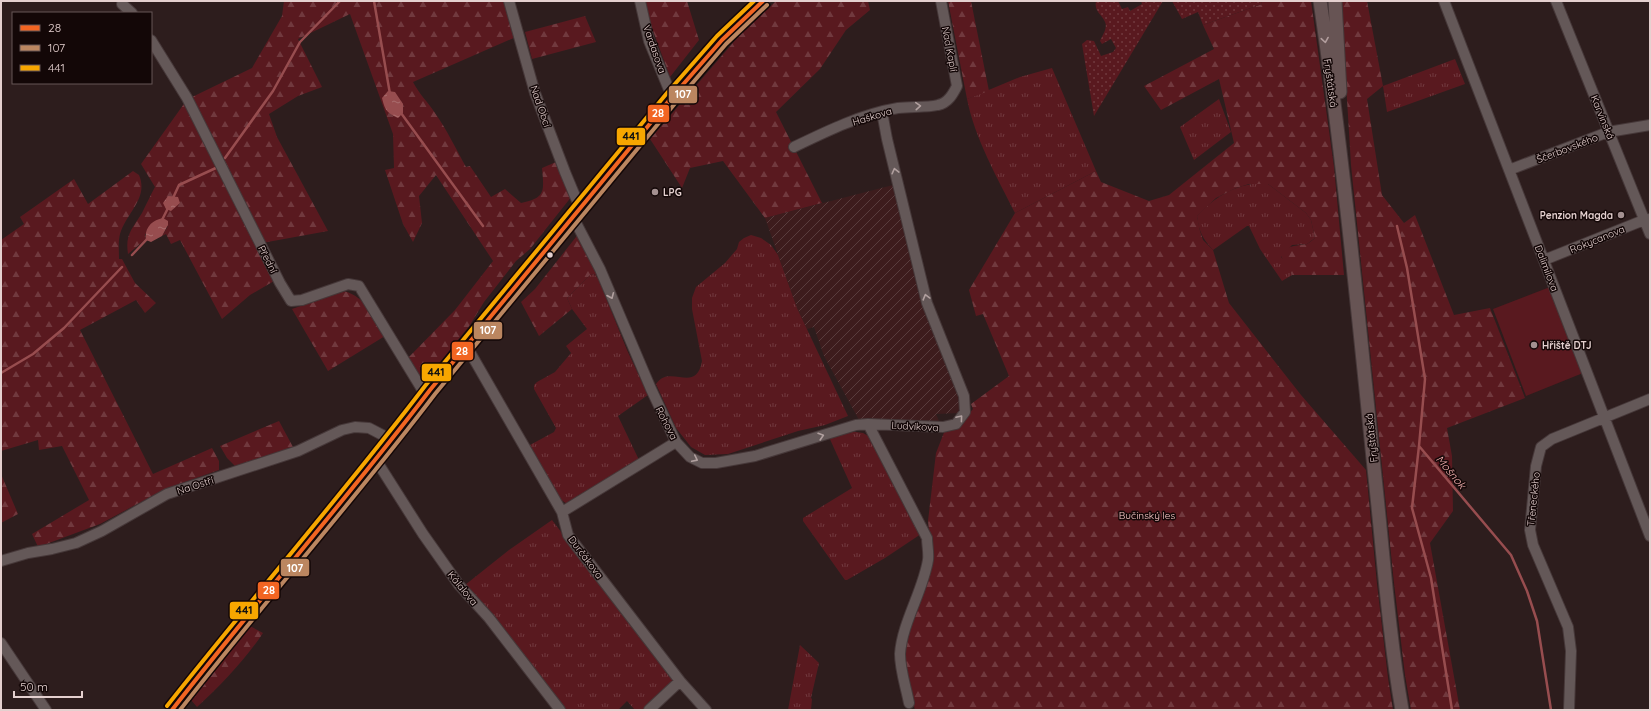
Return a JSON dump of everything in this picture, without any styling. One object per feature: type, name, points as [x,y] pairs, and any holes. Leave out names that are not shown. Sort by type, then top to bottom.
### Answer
[{"type":"main road","points":[[172,710],[235,630],[376,460],[426,396],[672,97],[722,40],[763,1]]},
{"type":"main road","name":"Fryštátská","points":[[1320,1],[1342,166],[1396,676],[1402,710]]},
{"type":"main road","name":"Fryštátská","points":[[1335,1],[1339,49],[1342,166]]},
{"type":"street","name":"Nad Obcí","points":[[509,1],[536,93],[565,172],[576,213]]},
{"type":"street","name":"Vardasova","points":[[640,1],[649,41],[672,97]]},
{"type":"street","name":"Nad Kaplí","points":[[941,1],[957,86],[952,96]]},
{"type":"street","name":"Dalimilova","points":[[1444,1],[1650,536]]},
{"type":"street","name":"Karvinská","points":[[1556,1],[1608,132],[1647,220],[1650,234]]},
{"type":"street","points":[[122,4],[131,12]]},
{"type":"street","name":"Přední","points":[[152,42],[187,98],[280,283],[291,300],[302,300],[348,284],[359,286],[426,396]]},
{"type":"street","name":"Haškova","points":[[794,147],[871,114],[898,108],[940,105],[952,96]]},
{"type":"street","name":"Ludvíkova","points":[[868,424],[943,427],[956,424],[965,412],[964,396],[927,303],[887,140],[882,112]]},
{"type":"street","name":"Ščerbovského","points":[[1509,170],[1608,132],[1650,125]]},
{"type":"street","name":"Rohova","points":[[576,213],[651,390],[676,442],[690,458],[702,463],[716,463],[755,456],[856,425],[868,424]]},
{"type":"street","name":"Rokycanova","points":[[1544,260],[1647,220]]},
{"type":"street","name":"Durčákova","points":[[467,347],[562,512],[568,535],[680,681],[706,710]]},
{"type":"street","name":"Třeneckého","points":[[1569,710],[1571,651],[1568,627],[1533,545],[1530,530],[1536,466],[1541,448],[1552,439],[1650,399]]},
{"type":"street","points":[[868,424],[927,538],[927,564],[907,624],[900,653],[900,663],[909,703]]},
{"type":"street","name":"Na Ostří","points":[[1,561],[28,553],[76,543],[102,531],[167,494],[298,451],[342,430],[355,427],[369,428],[392,440]]},
{"type":"street","points":[[562,512],[676,442]]},
{"type":"street","name":"Kálalova","points":[[376,460],[419,528],[459,585],[489,618],[560,710]]},
{"type":"street","points":[[1,643],[46,710]]},
{"type":"street","points":[[649,710],[680,681]]},
{"type":"shaded area","points":[[893,185],[922,302],[960,395],[960,413],[936,414],[939,421],[859,420],[824,356],[814,327],[807,329],[797,308],[765,218]]},
{"type":"green space","points":[[284,1],[504,1],[516,37],[413,82],[444,126],[466,167],[470,166],[491,197],[505,189],[521,203],[535,199],[542,192],[543,188],[542,168],[556,162],[572,196],[530,249],[516,261],[484,302],[470,325],[423,383],[408,358],[455,310],[493,261],[436,175],[419,196],[422,223],[413,242],[403,224],[385,170],[394,168],[393,134],[350,14],[298,39],[322,87],[298,96],[269,114],[277,137],[328,231],[262,243],[190,98],[252,68],[282,16]]},
{"type":"green space","points":[[642,1],[687,1],[699,40],[670,77]]},
{"type":"green space","points":[[776,1],[868,1],[870,10],[846,30],[820,69],[776,112],[822,203],[765,218],[723,161],[690,168],[682,188],[650,139],[738,37]]},
{"type":"green space","points":[[948,1],[971,1],[989,91],[967,99]]},
{"type":"green space","points":[[1096,1],[1118,1],[1122,9],[1128,7],[1130,11],[1142,4],[1141,1],[1163,1],[1094,116],[1082,44],[1087,40],[1094,41],[1101,56],[1113,52],[1116,48],[1111,39],[1102,44],[1100,41],[1106,24],[1096,8]]},
{"type":"green space","points":[[1172,1],[1261,1],[1262,4],[1203,25],[1198,12],[1182,19]]},
{"type":"green space","name":"Bučinský les","points":[[1261,1],[1311,1],[1334,167],[1344,275],[1292,275],[1281,254],[1286,249],[1307,244],[1315,238],[1311,220],[1306,213],[1268,184],[1249,184],[1236,188],[1216,198],[1197,216],[1203,240],[1213,250],[1229,303],[1301,395],[1366,470],[1377,584],[1393,710],[915,710],[903,661],[930,540],[928,521],[936,453],[945,430],[958,426],[973,409],[971,404],[1009,376],[983,314],[976,316],[969,290],[1015,213],[1096,171],[1101,182],[1149,201],[1169,195],[1234,143],[1219,79],[1161,110],[1144,86],[1214,49],[1203,25],[1262,4]]},
{"type":"green space","points":[[1341,1],[1367,1],[1383,86],[1367,99],[1382,195],[1404,223],[1415,215],[1454,315],[1490,308],[1525,398],[1447,428],[1452,456],[1453,511],[1430,543],[1460,710],[1411,710],[1405,675],[1394,583],[1351,165]]},
{"type":"green space","points":[[585,16],[596,42],[532,59],[525,32]]},
{"type":"green space","points":[[1455,59],[1465,84],[1387,112],[1383,86]]},
{"type":"green space","points":[[1052,68],[1096,171],[1015,213],[994,172],[975,129],[967,99],[1020,77]]},
{"type":"green space","points":[[1219,99],[1231,132],[1194,160],[1180,127]]},
{"type":"green space","points":[[186,101],[200,135],[274,281],[250,295],[222,319],[180,240],[171,244],[166,234],[162,236],[168,226],[145,234],[146,239],[128,254],[127,247],[130,232],[142,213],[155,187],[141,164]]},
{"type":"green space","points":[[133,171],[139,175],[141,191],[136,205],[123,226],[120,234],[119,259],[122,259],[135,283],[156,303],[145,313],[136,300],[80,330],[153,474],[212,448],[219,461],[219,470],[165,489],[100,524],[49,543],[39,549],[32,534],[89,500],[62,446],[39,450],[38,440],[1,451],[1,240],[24,224],[20,217],[74,179],[88,204]]},
{"type":"green space","points":[[1260,183],[1268,184],[1306,213],[1311,220],[1315,238],[1307,244],[1292,245],[1281,257],[1286,262],[1292,275],[1282,281],[1260,249],[1249,226],[1213,250],[1206,242],[1199,226],[1197,216],[1218,198],[1233,189]]},
{"type":"green space","points":[[577,234],[602,281],[600,282],[594,274],[590,275],[567,298],[572,309],[539,336],[521,302],[535,289]]},
{"type":"green space","points":[[751,235],[761,238],[771,245],[778,255],[797,308],[848,416],[825,425],[798,431],[728,454],[705,455],[691,447],[676,428],[656,384],[662,378],[668,376],[688,378],[694,376],[699,371],[702,361],[692,309],[692,298],[696,287],[725,263],[737,249],[739,242]]},
{"type":"green space","points":[[594,274],[598,278],[627,350],[648,395],[618,416],[639,460],[567,504],[560,499],[530,445],[554,432],[556,428],[534,389],[534,385],[555,372],[571,353],[566,346],[587,329],[572,309],[567,298],[590,275]]},
{"type":"green space","points":[[1550,287],[1583,373],[1526,396],[1493,309]]},
{"type":"green space","points":[[344,291],[352,294],[364,303],[385,336],[328,371],[292,309]]},
{"type":"green space","points":[[279,421],[293,447],[235,466],[227,458],[220,446]]},
{"type":"green space","points":[[849,431],[863,433],[870,437],[921,534],[885,558],[845,580],[803,521],[803,518],[852,488],[829,437]]},
{"type":"green space","points":[[1,474],[18,514],[1,523]]},
{"type":"green space","points":[[552,520],[672,677],[672,683],[644,710],[635,710],[627,701],[618,710],[566,710],[465,585],[509,550]]},
{"type":"green space","points":[[250,626],[263,633],[232,672],[197,707],[191,700]]},
{"type":"green space","points":[[800,645],[819,663],[811,698],[811,710],[788,710]]},
{"type":"water","points":[[388,91],[395,92],[403,104],[403,113],[398,118],[388,112],[384,105],[382,98]]},
{"type":"water","points":[[168,196],[178,197],[180,203],[171,211],[166,209],[163,203]]},
{"type":"water","points":[[163,218],[168,221],[168,225],[162,236],[151,242],[146,240],[146,232],[150,225]]},
{"type":"waterway","points":[[225,158],[273,91],[300,42],[340,1]]},
{"type":"waterway","points":[[374,1],[390,94]]},
{"type":"waterway","points":[[401,113],[483,226]]},
{"type":"waterway","points":[[173,198],[179,185],[218,167]]},
{"type":"waterway","points":[[162,220],[168,208]]},
{"type":"waterway","name":"Mošnok","points":[[1397,226],[1407,268],[1425,379],[1419,446],[1511,555],[1527,591],[1537,621],[1551,710]]},
{"type":"waterway","points":[[132,255],[148,238]]},
{"type":"waterway","points":[[1,373],[33,354],[64,328],[122,267]]},
{"type":"waterway","points":[[1419,446],[1412,508],[1431,578],[1452,710]]},
{"type":"transit line","name":"441","points":[[167,706],[362,467],[425,386],[667,93],[717,36],[754,1]]},
{"type":"transit line","name":"28","points":[[172,710],[399,431],[430,390],[672,97],[722,40],[763,1]]},
{"type":"transit line","name":"107","points":[[180,710],[372,474],[435,394],[677,101],[726,44],[767,5]]},
{"type":"place","name":"LPG","points":[[655,192]]},
{"type":"place","name":"Penzion Magda","points":[[1621,215]]},
{"type":"place","name":"Hřiště DTJ","points":[[1534,345]]}]
